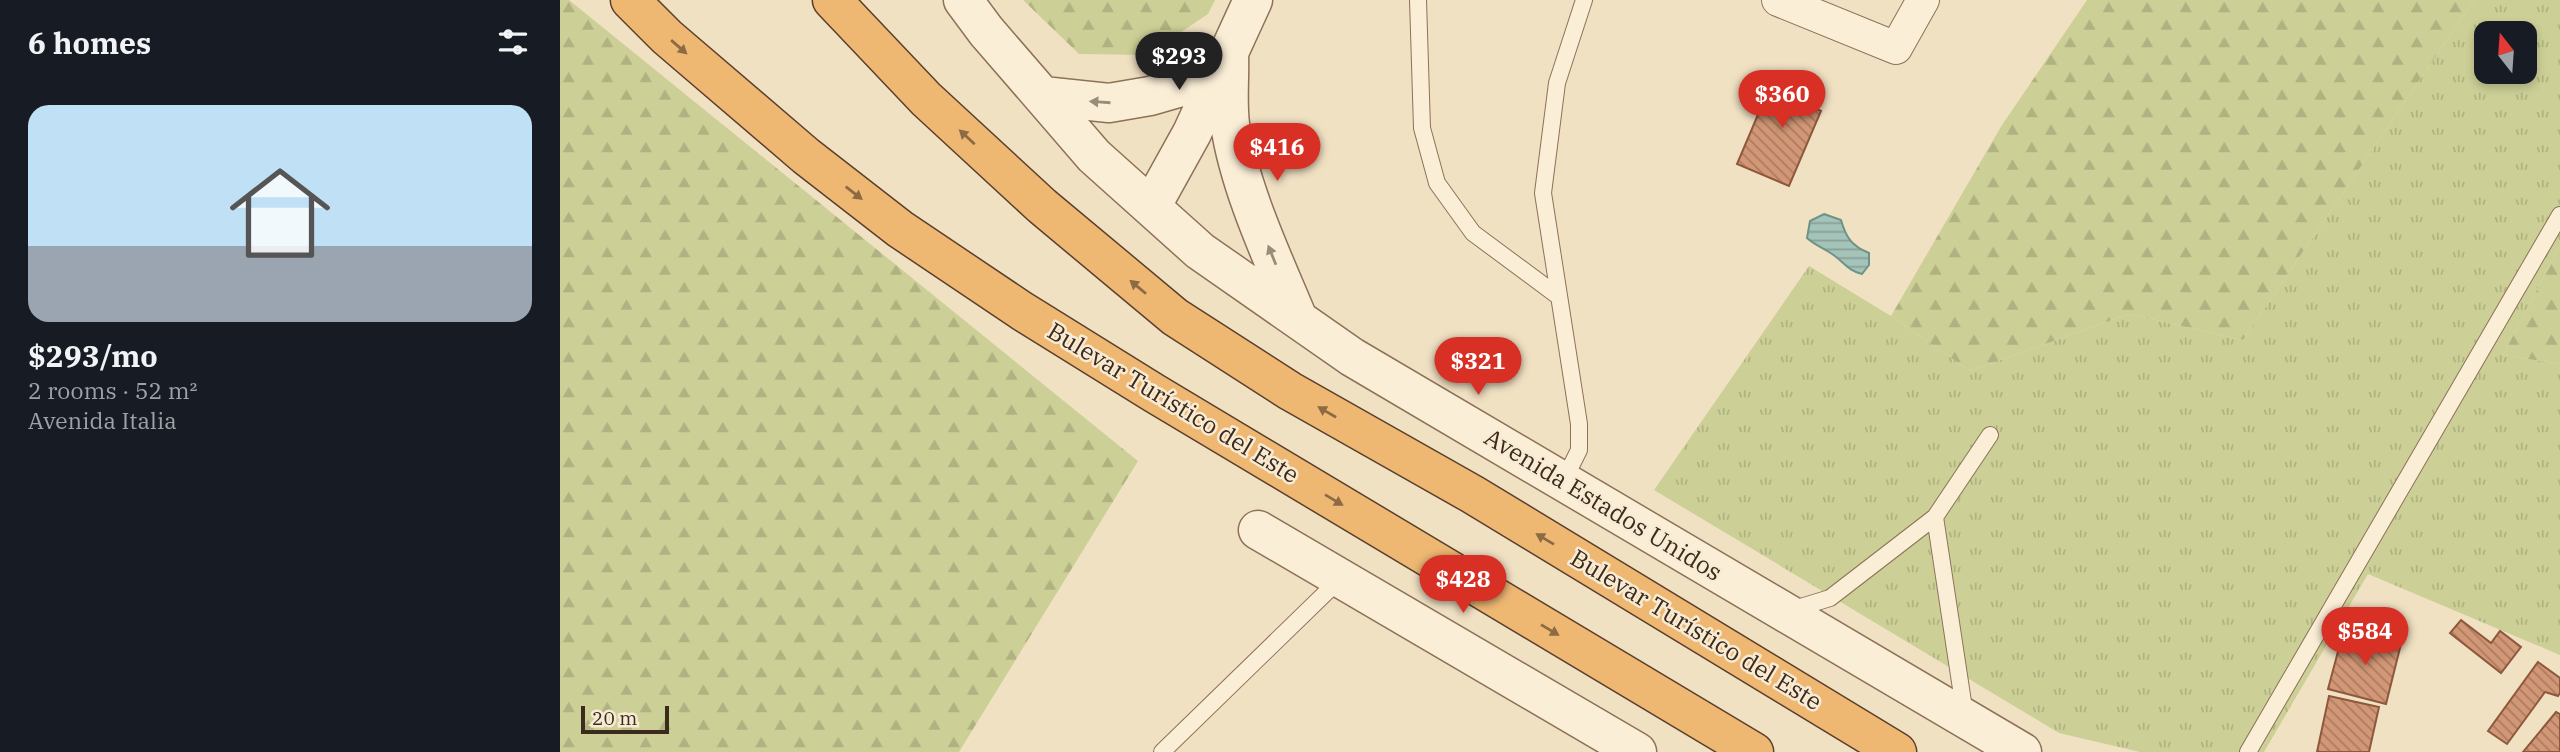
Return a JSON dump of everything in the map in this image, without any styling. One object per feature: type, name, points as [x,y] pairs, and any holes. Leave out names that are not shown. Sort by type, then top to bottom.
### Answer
[{"type":"highway","name":"Bulevar Turístico del Este","points":[[630,0],[667,37],[806,156],[900,229],[1022,311],[1154,393],[1754,752]]},
{"type":"highway","name":"Bulevar Turístico del Este","points":[[832,0],[926,99],[1042,206],[1175,317],[1290,391],[1472,494],[1897,752]]},
{"type":"street","name":"Avenida Estados Unidos","points":[[963,0],[986,31],[1094,156],[1200,251],[1352,357],[2022,752]]},
{"type":"street","points":[[1151,207],[1192,133],[1253,0]]},
{"type":"street","points":[[1778,0],[1896,48],[1923,0]]},
{"type":"street","points":[[1043,96],[1109,103],[1150,96],[1188,85],[1229,53]]},
{"type":"street","points":[[1229,53],[1230,124],[1257,219],[1298,318]]},
{"type":"street","points":[[1258,530],[1622,748]]},
{"type":"lane","points":[[1418,0],[1422,128],[1437,183],[1473,233],[1558,296]]},
{"type":"lane","points":[[1563,482],[1579,450],[1578,424],[1542,193],[1557,83],[1584,0]]},
{"type":"lane","points":[[2248,752],[2560,215]]},
{"type":"lane","points":[[1783,612],[1830,598],[1935,517],[1990,435]]},
{"type":"lane","points":[[1935,517],[1966,720]]},
{"type":"lane","points":[[1162,752],[1341,578]]},
{"type":"green space","points":[[560,0],[569,0],[1138,461],[959,752],[560,752]]},
{"type":"green space","points":[[1023,0],[1215,0],[1208,14],[1147,55],[1079,54]]},
{"type":"green space","points":[[2087,0],[2474,0],[2243,340],[2129,314],[1970,371],[1891,316],[2002,125]]},
{"type":"green space","points":[[2474,0],[2560,0],[2560,245],[2503,355],[2560,364],[2560,655],[2368,574],[2264,752],[2140,752],[2059,733],[1654,490],[1809,266],[1891,316],[1970,371],[2129,314],[2243,340]]},
{"type":"green space","points":[[2560,245],[2560,364],[2503,355]]},
{"type":"water","points":[[1824,214],[1841,220],[1850,241],[1869,253],[1869,265],[1862,274],[1807,238],[1810,221]]},
{"type":"building","points":[[1784,71],[1821,87],[1813,107],[1821,111],[1789,186],[1737,164],[1768,91],[1776,91]]},
{"type":"building","points":[[2461,620],[2491,643],[2500,631],[2521,647],[2501,673],[2450,633]]},
{"type":"building","points":[[2344,629],[2401,644],[2386,704],[2328,689]]},
{"type":"building","points":[[2538,662],[2560,678],[2560,693],[2558,696],[2545,692],[2507,744],[2488,731]]},
{"type":"building","points":[[2329,696],[2379,707],[2369,752],[2317,752]]},
{"type":"building","points":[[2556,712],[2560,714],[2560,752],[2523,752]]}]
